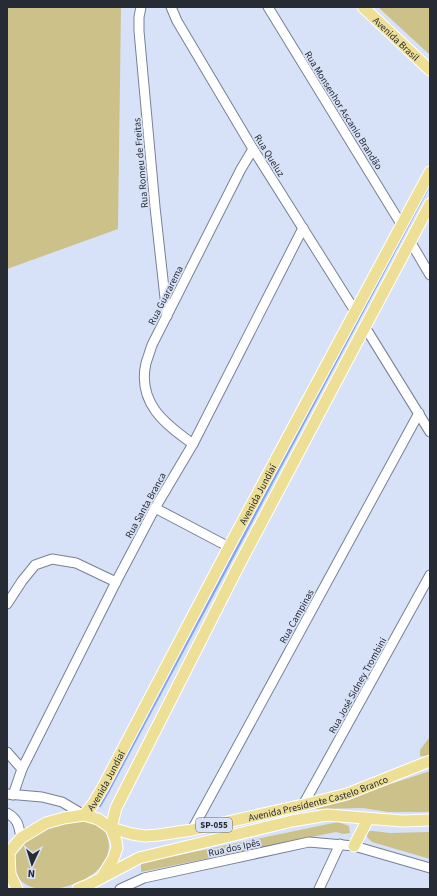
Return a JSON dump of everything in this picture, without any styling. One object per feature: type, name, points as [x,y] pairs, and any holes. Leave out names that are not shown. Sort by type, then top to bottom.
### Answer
[{"type":"main road","name":"Avenida Brasil","points":[[363,7],[430,70]]},
{"type":"main road","name":"Avenida Jundiaí","points":[[84,815],[93,804],[103,787],[229,547],[430,172]]},
{"type":"main road","name":"Avenida Jundiaí","points":[[111,828],[116,808],[235,572],[430,204]]},
{"type":"main road","name":"Avenida Presidente Castelo Branco","points":[[8,854],[21,838],[46,823],[64,818],[84,815],[98,819],[111,828],[145,836],[192,830],[347,794],[430,761]]},
{"type":"main road","name":"SP-055","points":[[406,771],[430,767]]},
{"type":"main road","name":"Avenida Presidente Castelo Branco","points":[[78,889],[139,858],[292,821],[327,815],[368,819],[429,820]]},
{"type":"main road","points":[[354,846],[368,819]]},
{"type":"main road","points":[[102,877],[113,859],[117,848],[111,828]]},
{"type":"main road","name":"SP-055","points":[[8,854],[10,874],[17,889]]},
{"type":"street","name":"Rua Romeu de Freitas","points":[[141,7],[139,31],[155,207],[167,316]]},
{"type":"street","name":"Rua Queluz","points":[[171,7],[177,21],[253,149],[355,312]]},
{"type":"street","name":"Rua Monsenhor Ascanio Brandão","points":[[268,7],[401,224]]},
{"type":"street","name":"Rua Guararema","points":[[193,444],[171,428],[155,412],[148,398],[145,378],[146,364],[152,345],[241,169],[253,149]]},
{"type":"street","name":"Rua Santa Branca","points":[[10,794],[116,582],[155,508],[193,444],[303,228]]},
{"type":"street","points":[[410,242],[430,275]]},
{"type":"street","points":[[364,327],[430,432]]},
{"type":"street","name":"Rua Campinas","points":[[192,830],[419,413]]},
{"type":"street","points":[[155,508],[229,547]]},
{"type":"street","points":[[7,604],[22,581],[35,565],[52,559],[76,563],[116,582]]},
{"type":"street","name":"Rua José Sidney Trombini","points":[[303,805],[430,575]]},
{"type":"street","points":[[7,752],[22,769]]},
{"type":"street","points":[[10,794],[42,797],[62,802],[84,815]]},
{"type":"street","points":[[7,814],[13,817],[18,824],[21,838]]},
{"type":"street","name":"Rua dos Ipês","points":[[120,889],[144,878],[309,842],[354,846],[430,868]]},
{"type":"street","points":[[319,889],[340,844]]},
{"type":"shaded area","points":[[7,7],[121,7],[118,229],[7,269]]},
{"type":"shaded area","points":[[378,7],[430,7],[430,55]]},
{"type":"shaded area","points":[[429,738],[429,757],[420,756],[420,750]]},
{"type":"shaded area","points":[[430,771],[430,811],[427,812],[388,812],[363,808],[315,809]]},
{"type":"shaded area","points":[[71,820],[87,820],[100,826],[106,833],[109,848],[106,859],[99,869],[89,877],[64,887],[40,889],[23,883],[15,874],[14,870],[16,853],[21,846],[27,839],[44,829]]},
{"type":"shaded area","points":[[338,822],[349,826],[350,833],[343,834],[336,832],[141,872],[141,863]]},
{"type":"shaded area","points":[[367,831],[390,833],[430,832],[430,859],[372,842],[367,837]]},
{"type":"waterway","points":[[100,806],[430,184]]}]
